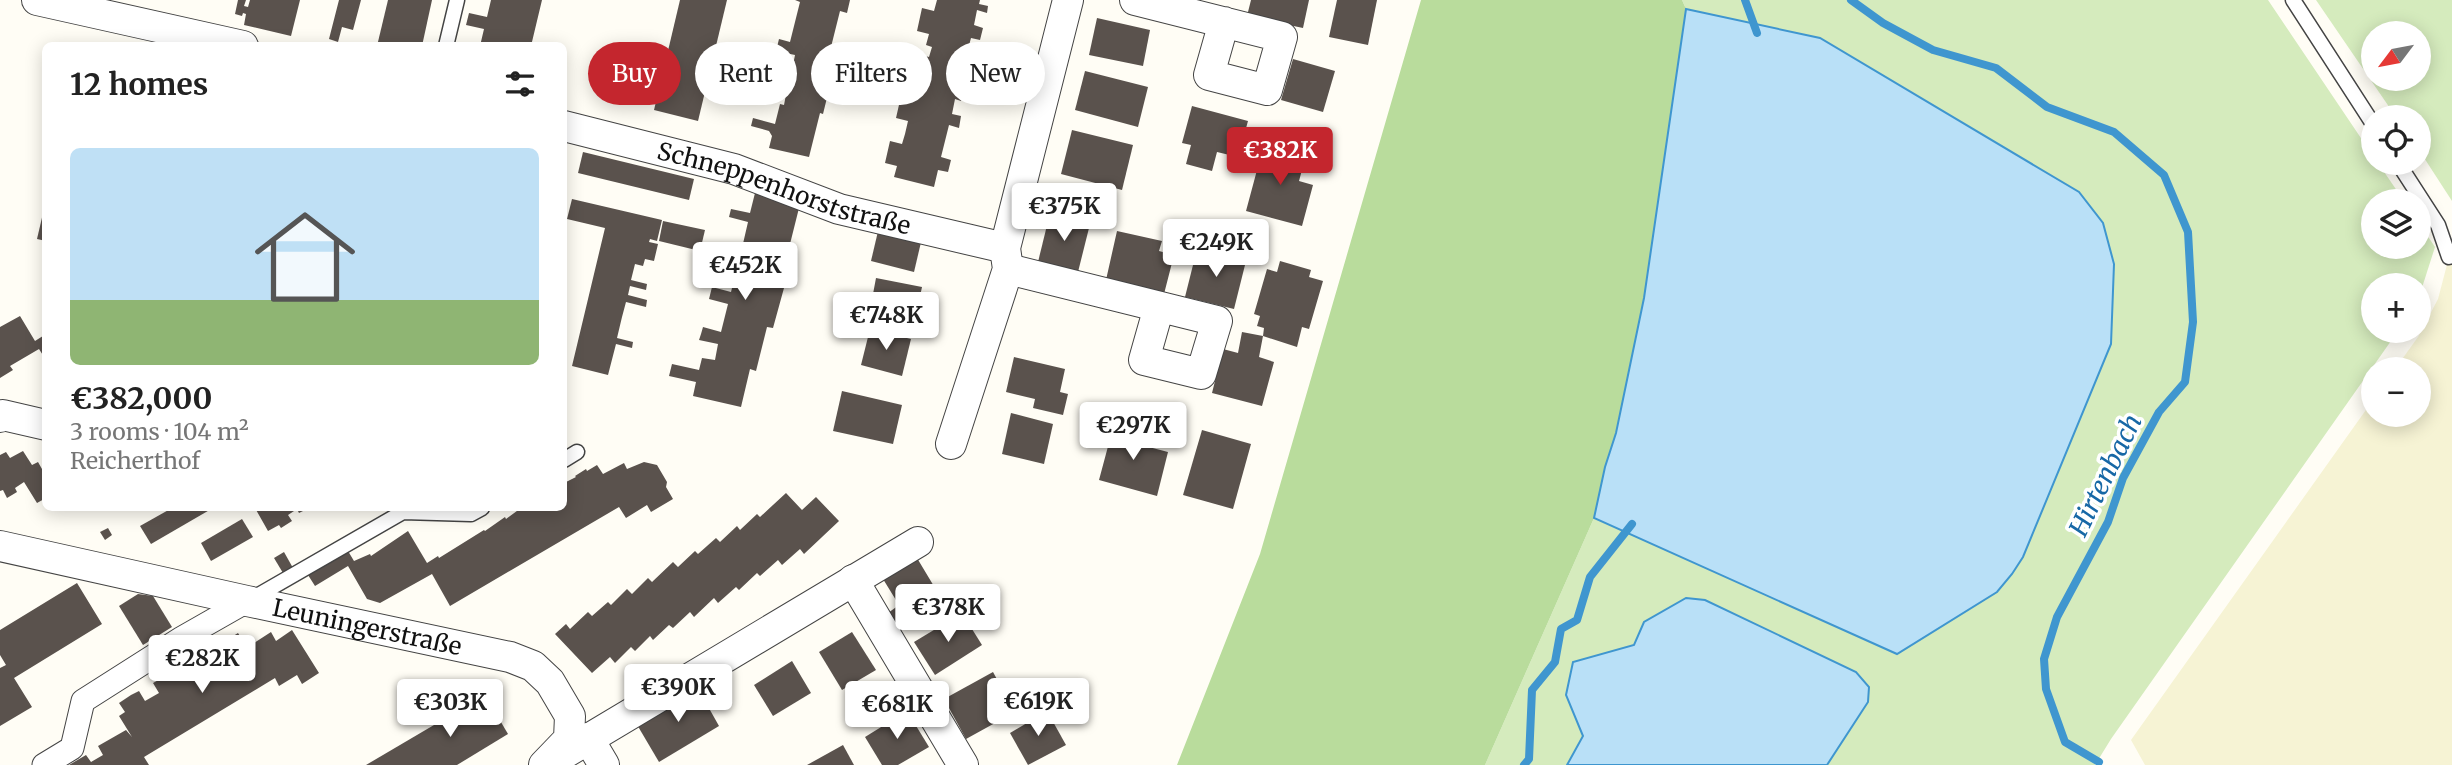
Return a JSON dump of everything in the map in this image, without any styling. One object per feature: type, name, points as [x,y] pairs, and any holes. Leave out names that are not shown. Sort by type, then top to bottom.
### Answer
[{"type":"street","points":[[37,0],[225,42]]},
{"type":"street","points":[[951,444],[1007,259],[1068,0]]},
{"type":"street","points":[[1135,0],[1224,22]]},
{"type":"street","name":"Schneppenhorststraße","points":[[567,127],[734,169],[839,209],[1159,307]]},
{"type":"street","points":[[0,417],[3,415],[42,424]]},
{"type":"street","points":[[545,765],[918,542]]},
{"type":"street","name":"Leuningerstraße","points":[[0,546],[510,657],[533,666],[551,682],[570,716],[569,738],[545,765]]},
{"type":"street","points":[[853,580],[963,765]]},
{"type":"street","points":[[44,765],[72,748],[83,701],[247,601]]},
{"type":"street","points":[[588,738],[604,765]]},
{"type":"lane","points":[[447,42],[457,0]]},
{"type":"lane","points":[[2293,0],[2361,105]]},
{"type":"lane","points":[[2406,175],[2438,225],[2449,257]]},
{"type":"lane","points":[[567,458],[577,452]]},
{"type":"lane","name":"Leuningerstraße","points":[[247,601],[403,512],[471,514],[476,511]]},
{"type":"shaded area","points":[[2449,257],[2452,259],[2452,765],[2145,765],[2131,740],[2361,417],[2361,427],[2431,427],[2431,357],[2404,357],[2414,343],[2431,343],[2431,312],[2438,299]]},
{"type":"green space","points":[[1421,0],[1682,0],[1686,9],[1644,298],[1616,433],[1605,467],[1594,518],[1485,765],[1177,765],[1260,554]]},
{"type":"green space","points":[[1682,0],[2268,0],[2361,138],[2361,175],[2386,175],[2396,189],[2361,189],[2361,259],[2431,259],[2431,241],[2435,247],[2427,273],[2361,273],[2361,343],[2390,343],[2380,357],[2361,357],[2361,384],[2095,765],[1827,765],[1868,702],[1869,687],[1856,672],[1644,622],[1634,645],[1573,662],[1566,695],[1583,736],[1567,765],[1485,765],[1594,518],[1897,654],[1997,592],[2012,574],[2023,557],[2111,344],[1820,38],[1686,9]]},
{"type":"green space","points":[[2316,0],[2452,0],[2452,201],[2431,169],[2431,105],[2388,105],[2378,91],[2431,91],[2431,21],[2361,21],[2361,66]]},
{"type":"water","points":[[1686,9],[1820,38],[2079,192],[2103,223],[2114,264],[2111,344],[2023,557],[1997,592],[1897,654],[1594,518],[1605,467],[1616,433],[1644,298]]},
{"type":"water","points":[[1686,598],[1705,600],[1856,672],[1869,687],[1868,702],[1827,765],[1567,765],[1583,736],[1566,695],[1573,662],[1634,645],[1644,622]]},
{"type":"building","points":[[238,0],[246,0],[244,6],[248,7],[250,0],[300,0],[291,36],[244,25],[246,14],[235,14]]},
{"type":"building","points":[[339,0],[361,0],[353,30],[342,27],[338,42],[329,39]]},
{"type":"building","points":[[388,0],[432,0],[423,42],[378,42]]},
{"type":"building","points":[[491,0],[542,0],[532,42],[481,42],[484,29],[466,25],[469,13],[487,17]]},
{"type":"building","points":[[680,0],[727,0],[717,42],[695,42],[695,105],[702,105],[698,121],[654,110],[655,105],[681,105],[681,42],[670,42]]},
{"type":"building","points":[[795,0],[850,0],[847,13],[840,11],[832,42],[811,42],[811,105],[825,105],[823,114],[820,113],[809,157],[769,148],[772,136],[769,131],[751,126],[753,118],[775,124],[780,105],[797,105],[797,42],[790,42],[800,2]]},
{"type":"building","points":[[937,0],[980,0],[979,4],[988,6],[987,13],[977,10],[974,25],[983,28],[980,40],[971,38],[970,42],[946,42],[946,105],[954,105],[952,114],[961,116],[959,128],[949,125],[941,157],[951,160],[948,172],[938,170],[934,187],[894,177],[897,166],[885,163],[890,141],[902,144],[905,134],[908,121],[896,118],[899,105],[932,105],[932,42],[927,42],[929,34],[917,31],[922,8],[934,11]]},
{"type":"building","points":[[1251,0],[1309,0],[1303,28],[1247,16]]},
{"type":"building","points":[[1337,0],[1377,0],[1368,45],[1329,37]]},
{"type":"building","points":[[1097,18],[1150,30],[1143,66],[1089,55]]},
{"type":"building","points":[[1293,59],[1335,71],[1323,112],[1281,100]]},
{"type":"building","points":[[1085,71],[1148,87],[1138,127],[1075,110]]},
{"type":"building","points":[[1192,106],[1248,121],[1238,157],[1217,152],[1212,171],[1186,164],[1191,145],[1182,143]]},
{"type":"building","points":[[1072,130],[1133,145],[1122,190],[1061,174]]},
{"type":"building","points":[[1264,144],[1306,155],[1299,181],[1313,185],[1302,226],[1246,211]]},
{"type":"building","points":[[583,152],[694,179],[689,200],[578,173]]},
{"type":"building","points":[[755,193],[800,204],[775,286],[784,288],[773,328],[767,327],[756,371],[750,369],[741,407],[693,396],[696,382],[669,376],[672,364],[699,370],[702,358],[715,360],[718,344],[699,340],[703,327],[721,332],[728,304],[709,299],[712,287],[731,292],[739,260],[719,256],[722,244],[742,248],[748,222],[729,217],[731,209],[750,213]]},
{"type":"building","points":[[572,199],[662,220],[657,241],[650,239],[649,242],[658,244],[654,261],[645,259],[643,266],[635,264],[631,280],[647,284],[646,290],[630,286],[628,295],[647,300],[646,307],[626,302],[617,338],[633,342],[632,348],[616,344],[608,375],[572,366],[605,228],[567,219]]},
{"type":"building","points":[[1050,213],[1090,224],[1078,272],[1038,262]]},
{"type":"building","points":[[42,218],[42,240],[37,239]]},
{"type":"building","points":[[663,221],[705,230],[700,251],[659,241]]},
{"type":"building","points":[[879,227],[922,238],[914,272],[871,261]]},
{"type":"building","points":[[1117,231],[1162,241],[1159,251],[1174,255],[1164,294],[1106,280]]},
{"type":"building","points":[[1197,249],[1246,261],[1234,309],[1185,297]]},
{"type":"building","points":[[1280,261],[1311,270],[1309,277],[1323,281],[1309,329],[1302,327],[1297,347],[1263,336],[1264,328],[1257,326],[1260,316],[1254,314],[1267,269],[1277,272]]},
{"type":"building","points":[[876,278],[922,287],[914,324],[869,315]]},
{"type":"building","points":[[20,316],[35,341],[42,337],[42,354],[39,349],[10,366],[13,370],[0,378],[0,327]]},
{"type":"building","points":[[870,329],[911,339],[902,376],[861,365]]},
{"type":"building","points":[[1242,332],[1263,336],[1259,357],[1274,362],[1262,406],[1212,393],[1223,349],[1238,353]]},
{"type":"building","points":[[1014,357],[1065,369],[1060,392],[1068,394],[1063,415],[1033,408],[1035,399],[1006,392]]},
{"type":"building","points":[[842,391],[902,405],[893,444],[833,431]]},
{"type":"building","points":[[1011,413],[1053,424],[1044,464],[1002,454]]},
{"type":"building","points":[[1114,424],[1148,433],[1145,446],[1168,452],[1157,496],[1099,480]]},
{"type":"building","points":[[1202,430],[1251,444],[1233,509],[1183,495]]},
{"type":"building","points":[[23,451],[32,465],[38,462],[42,469],[42,500],[37,503],[24,482],[15,488],[17,492],[7,498],[3,490],[0,491],[0,455],[6,452],[10,458]]},
{"type":"building","points":[[644,462],[657,465],[673,499],[651,512],[647,505],[626,518],[619,507],[450,606],[432,574],[380,603],[367,599],[348,566],[315,586],[308,575],[348,551],[354,561],[370,554],[371,556],[408,531],[427,563],[517,511],[567,511],[567,482],[586,469],[587,471],[597,465],[603,474],[624,463],[627,469]]},
{"type":"building","points":[[786,493],[802,510],[816,497],[839,521],[804,554],[800,549],[782,565],[778,560],[760,576],[757,573],[739,590],[736,587],[718,603],[714,598],[694,617],[690,612],[673,628],[669,625],[653,640],[650,636],[635,651],[631,647],[615,663],[610,657],[592,673],[555,634],[566,624],[570,629],[588,612],[592,616],[608,602],[611,605],[627,589],[632,594],[648,578],[652,582],[673,562],[678,567],[695,551],[698,554],[716,538],[720,542],[737,526],[740,530],[757,514],[760,517]]},
{"type":"building","points":[[167,511],[208,511],[151,544],[140,526]]},
{"type":"building","points":[[257,511],[294,511],[288,515],[292,521],[281,528],[279,525],[268,531]]},
{"type":"building","points":[[242,519],[253,537],[211,561],[201,543]]},
{"type":"building","points":[[108,528],[112,535],[105,540],[100,532]]},
{"type":"building","points":[[284,552],[293,568],[283,573],[274,558]]},
{"type":"building","points":[[917,558],[944,603],[899,631],[888,613],[899,605],[883,579]]},
{"type":"building","points":[[77,583],[102,624],[14,678],[32,707],[0,726],[0,668],[6,665],[0,655],[0,630]]},
{"type":"building","points":[[138,594],[153,596],[172,627],[143,645],[119,606]]},
{"type":"building","points":[[962,613],[982,645],[935,675],[914,642]]},
{"type":"building","points":[[292,630],[319,673],[302,684],[297,675],[279,686],[275,678],[144,757],[149,765],[69,765],[86,755],[91,762],[103,755],[98,746],[126,730],[132,737],[119,716],[125,712],[119,703],[131,695],[139,691],[145,701],[159,693],[153,683],[173,672],[178,681],[191,674],[185,664],[204,653],[210,662],[224,654],[219,645],[238,633],[244,643],[251,639],[254,643],[271,632],[276,641]]},
{"type":"building","points":[[852,632],[876,670],[842,690],[819,652]]},
{"type":"building","points":[[792,661],[811,693],[773,716],[754,685]]},
{"type":"building","points":[[993,672],[1015,712],[966,739],[944,699]]},
{"type":"building","points":[[697,687],[719,726],[659,762],[636,723]]},
{"type":"building","points":[[485,695],[508,734],[457,765],[366,765]]},
{"type":"building","points":[[907,711],[929,747],[898,765],[882,765],[865,737]]},
{"type":"building","points":[[1047,711],[1066,745],[1028,765],[1010,733]]},
{"type":"building","points":[[843,745],[854,765],[807,765]]},
{"type":"waterway","points":[[1745,0],[1757,33]]},
{"type":"waterway","name":"Hirtenbach","points":[[1851,0],[1883,23],[1933,50],[1996,68],[2047,107],[2114,132],[2164,175],[2188,232],[2193,322],[2185,382],[2159,412],[2123,478],[2108,522],[2057,617],[2044,659],[2046,689],[2065,742],[2099,762]]},
{"type":"waterway","points":[[1524,765],[1529,759],[1532,690],[1555,662],[1561,629],[1577,620],[1590,577],[1632,524]]}]
